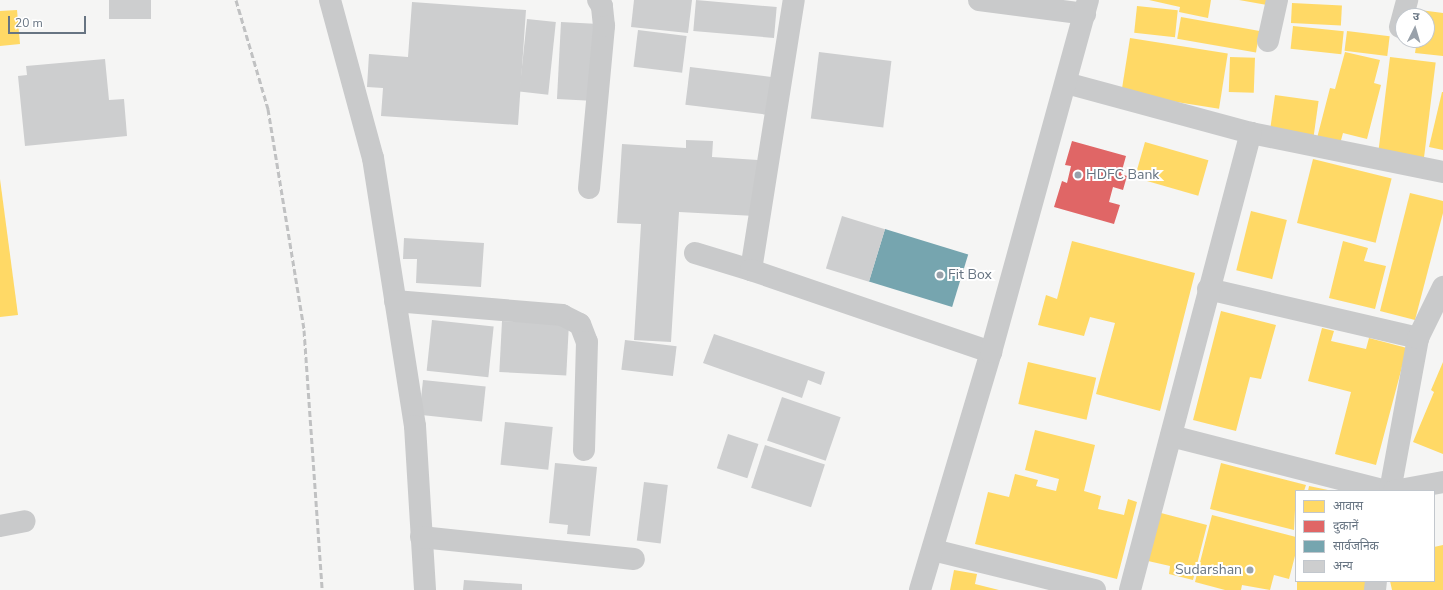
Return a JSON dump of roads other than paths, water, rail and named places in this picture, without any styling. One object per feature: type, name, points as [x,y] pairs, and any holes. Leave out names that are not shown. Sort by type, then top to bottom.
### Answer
[{"type":"street","points":[[330,0],[373,158],[415,426],[425,590]]},
{"type":"street","points":[[589,188],[604,26],[602,6],[598,0]]},
{"type":"street","points":[[751,270],[794,0]]},
{"type":"street","points":[[920,590],[991,352],[1086,7],[979,0]]},
{"type":"street","points":[[1268,41],[1277,0]]},
{"type":"street","points":[[1066,83],[1251,133],[1443,172]]},
{"type":"street","points":[[1130,590],[1208,289],[1251,133]]},
{"type":"street","points":[[695,253],[751,270],[991,352]]},
{"type":"street","points":[[1390,490],[1418,338],[1443,287]]},
{"type":"street","points":[[1208,289],[1418,338]]},
{"type":"street","points":[[395,301],[562,315],[580,324],[587,342],[584,450]]},
{"type":"street","points":[[1171,436],[1383,490]]},
{"type":"street","points":[[1399,490],[1443,482]]},
{"type":"street","points":[[0,526],[25,521]]},
{"type":"street","points":[[422,536],[634,559]]},
{"type":"street","points":[[933,550],[1094,590]]},
{"type":"railway","points":[[236,0],[268,109],[304,330],[322,590]]},
{"type":"place","name":"HDFC Bank","points":[[1078,175]]},
{"type":"place","name":"Fit Box","points":[[940,275]]},
{"type":"place","name":"Sudarshan","points":[[1250,570]]}]
